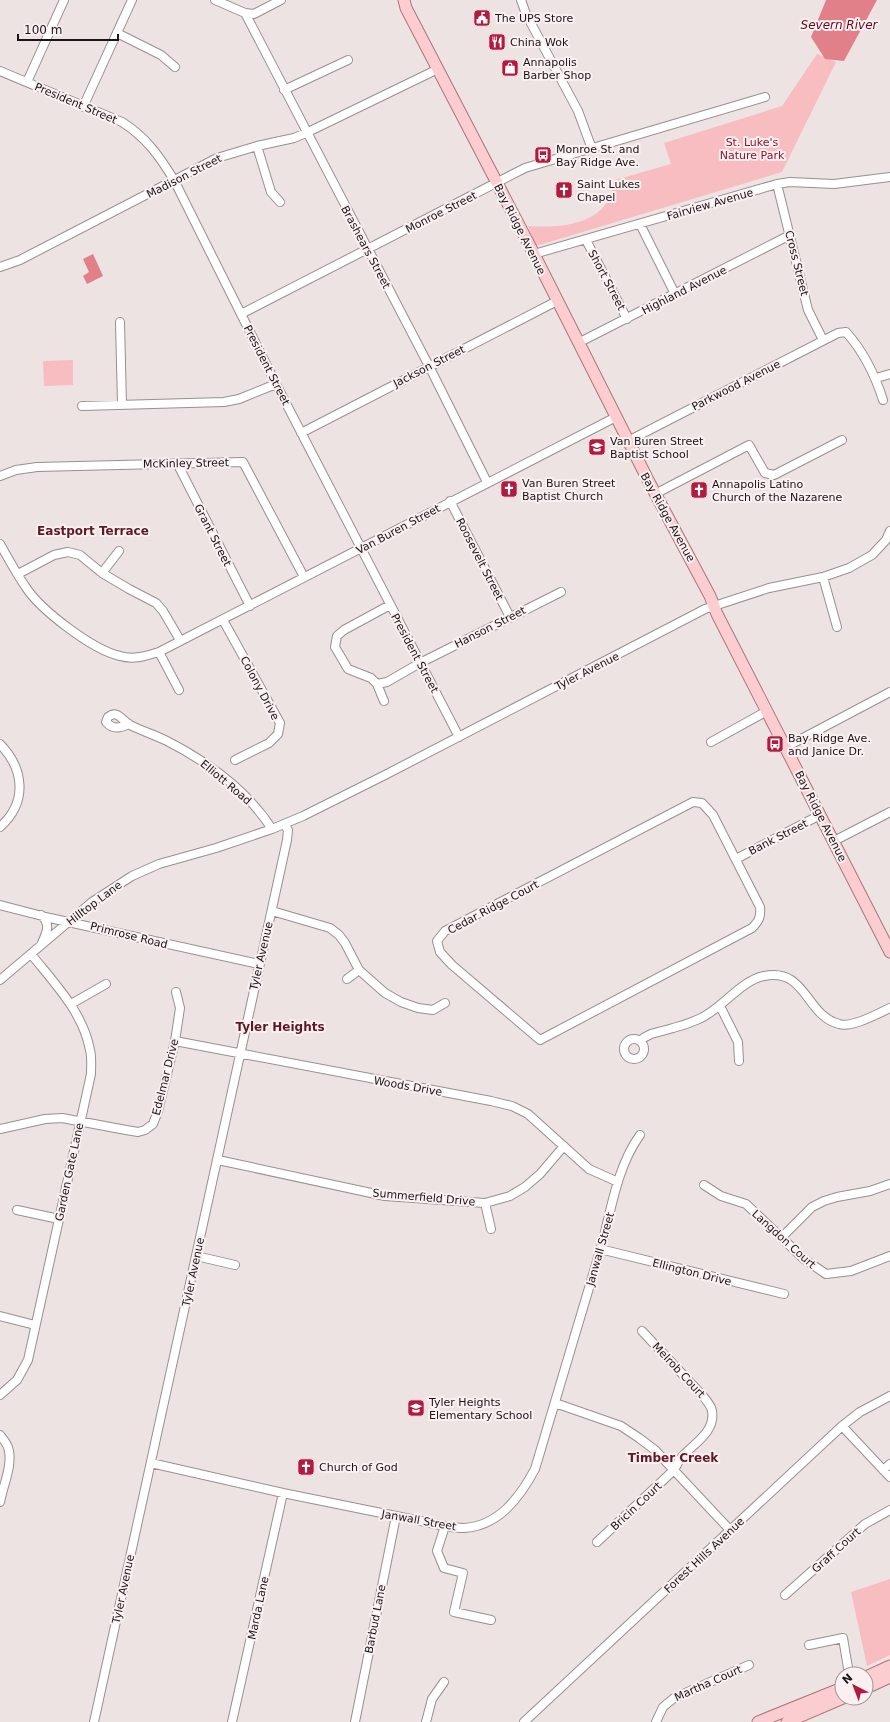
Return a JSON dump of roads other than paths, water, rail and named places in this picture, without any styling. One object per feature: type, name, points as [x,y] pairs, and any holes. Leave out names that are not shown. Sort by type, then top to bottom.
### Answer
[{"type":"main road","name":"Bay Ridge Avenue","points":[[396,0],[402,10],[410,15],[534,254],[655,494],[678,534],[890,952]]},
{"type":"main road","points":[[404,0],[410,15]]},
{"type":"main road","points":[[874,1673],[890,1666]]},
{"type":"main road","points":[[874,1684],[890,1677]]},
{"type":"main road","points":[[758,1722],[834,1691]]},
{"type":"main road","points":[[787,1722],[834,1702]]},
{"type":"street","points":[[27,82],[64,0]]},
{"type":"street","points":[[83,107],[132,0]]},
{"type":"street","points":[[215,0],[244,13],[254,14],[281,0]]},
{"type":"street","points":[[521,0],[526,14],[578,112],[592,150]]},
{"type":"street","name":"Brashears Street","points":[[244,13],[429,366],[487,482]]},
{"type":"street","points":[[117,33],[162,55],[175,67]]},
{"type":"street","points":[[284,90],[348,60]]},
{"type":"street","name":"Madison Street","points":[[0,267],[20,260],[217,158],[257,146],[283,141],[306,133],[438,69]]},
{"type":"street","name":"President Street","points":[[0,71],[83,107],[122,122],[136,131],[156,152],[174,180],[301,433],[459,737]]},
{"type":"street","name":"Monroe Street","points":[[241,314],[497,184],[513,173],[525,168],[592,150],[766,97]]},
{"type":"street","points":[[257,146],[271,192],[280,202]]},
{"type":"street","name":"Fairview Avenue","points":[[534,254],[777,184],[790,182],[834,184],[890,177]]},
{"type":"street","name":"Cross Street","points":[[777,184],[808,310],[823,340]]},
{"type":"street","points":[[640,224],[675,294]]},
{"type":"street","name":"Highland Avenue","points":[[578,343],[790,235]]},
{"type":"street","name":"Short Street","points":[[586,240],[627,319]]},
{"type":"street","name":"Jackson Street","points":[[301,433],[557,301]]},
{"type":"street","points":[[120,322],[122,405]]},
{"type":"street","name":"Parkwood Avenue","points":[[628,441],[838,333],[846,332],[856,343],[876,378]]},
{"type":"street","points":[[883,400],[876,378],[890,374]]},
{"type":"street","points":[[82,406],[224,402],[239,399],[276,384]]},
{"type":"street","name":"Van Buren Street","points":[[0,544],[25,586],[36,600],[72,630],[100,648],[120,656],[137,658],[159,652],[180,640],[223,620],[450,501],[616,417]]},
{"type":"street","points":[[655,494],[750,445],[765,472],[774,475],[842,440]]},
{"type":"street","name":"McKinley Street","points":[[0,476],[16,470],[37,467],[243,462],[304,577]]},
{"type":"street","name":"Grant Street","points":[[177,463],[250,606]]},
{"type":"street","name":"Roosevelt Street","points":[[450,501],[510,617]]},
{"type":"street","name":"Tyler Avenue","points":[[272,829],[344,796],[714,606],[769,588],[823,577],[849,568],[872,555],[886,540],[890,531]]},
{"type":"street","points":[[102,573],[119,551]]},
{"type":"street","points":[[18,574],[54,554],[68,552],[80,555],[102,573],[128,589],[156,603],[163,611],[180,640]]},
{"type":"street","points":[[823,577],[836,627]]},
{"type":"street","name":"Hanson Street","points":[[377,684],[387,682],[420,663],[561,592]]},
{"type":"street","points":[[384,701],[377,684],[372,678],[348,669],[335,648],[337,636],[344,630],[390,605]]},
{"type":"street","name":"Colony Drive","points":[[223,620],[280,723],[278,734],[269,743],[235,760]]},
{"type":"street","points":[[159,652],[179,690]]},
{"type":"street","points":[[786,747],[890,692]]},
{"type":"street","points":[[711,742],[767,711]]},
{"type":"street","name":"Elliott Road","points":[[129,724],[167,741],[206,763],[254,805],[272,829]]},
{"type":"street","points":[[0,744],[9,753],[16,766],[20,784],[15,805],[8,819],[0,827]]},
{"type":"street","name":"Cedar Ridge Court","points":[[693,802],[702,803],[707,807],[713,815],[736,859],[760,907],[761,915],[759,922],[752,928],[540,1040],[457,970],[440,952],[437,941],[446,932],[693,802]]},
{"type":"street","points":[[834,841],[890,812]]},
{"type":"street","name":"Bank Street","points":[[736,859],[820,815]]},
{"type":"street","name":"Tyler Avenue","points":[[94,1722],[218,1160],[259,964],[272,911],[287,840],[288,830],[284,824]]},
{"type":"street","name":"Hilltop Lane","points":[[0,980],[108,890],[144,870],[272,829]]},
{"type":"street","name":"Primrose Road","points":[[0,905],[148,940],[259,964]]},
{"type":"street","points":[[272,911],[330,928],[339,935],[345,943],[359,970],[385,993],[401,1002],[418,1008],[433,1010],[445,1003]]},
{"type":"street","points":[[41,915],[46,919],[48,930],[42,945]]},
{"type":"street","name":"Garden Gate Lane","points":[[0,1395],[17,1380],[28,1360],[91,1074],[91,1050],[71,1004],[31,954]]},
{"type":"street","points":[[347,979],[359,970]]},
{"type":"street","points":[[640,1041],[650,1034],[699,1019],[720,1006],[752,980],[765,976],[785,976],[796,983],[803,990],[815,1008],[826,1018],[839,1025],[856,1023],[890,1008]]},
{"type":"street","points":[[71,1004],[106,984]]},
{"type":"street","name":"Edelmar Drive","points":[[0,1130],[45,1119],[62,1118],[80,1120],[138,1132],[145,1130],[152,1124],[158,1111],[174,1041],[180,1008],[176,992]]},
{"type":"street","points":[[720,1006],[738,1042],[739,1061]]},
{"type":"street","name":"Woods Drive","points":[[174,1041],[512,1106],[528,1114],[589,1169],[618,1182]]},
{"type":"street","points":[[618,1182],[632,1146],[640,1135]]},
{"type":"street","name":"Summerfield Drive","points":[[218,1160],[385,1196],[485,1203],[510,1196],[525,1186],[540,1174],[564,1146]]},
{"type":"street","name":"Janwall Street","points":[[151,1463],[283,1493],[445,1526],[465,1528],[484,1523],[501,1515],[516,1500],[535,1469],[600,1249],[618,1182]]},
{"type":"street","points":[[782,1237],[812,1207],[824,1201],[870,1191],[890,1184]]},
{"type":"street","name":"Langdon Court","points":[[704,1185],[721,1196],[746,1204],[804,1259],[826,1274],[852,1271],[890,1256]]},
{"type":"street","points":[[485,1203],[491,1229]]},
{"type":"street","points":[[17,1210],[59,1219]]},
{"type":"street","name":"Ellington Drive","points":[[600,1249],[784,1294]]},
{"type":"street","points":[[196,1256],[235,1265]]},
{"type":"street","points":[[0,1316],[35,1325]]},
{"type":"street","name":"Melrob Court","points":[[642,1331],[702,1395],[710,1406],[712,1412],[712,1420],[705,1436],[681,1459],[674,1470]]},
{"type":"street","name":"Forest Hills Avenue","points":[[524,1722],[842,1426],[860,1412],[890,1396]]},
{"type":"street","points":[[555,1403],[621,1426],[654,1450],[730,1530]]},
{"type":"street","points":[[842,1426],[890,1477]]},
{"type":"street","points":[[0,1434],[7,1444],[9,1461],[0,1502]]},
{"type":"street","points":[[883,1470],[890,1464]]},
{"type":"street","name":"Bricin Court","points":[[597,1542],[674,1470]]},
{"type":"street","name":"Marda Lane","points":[[232,1722],[283,1493]]},
{"type":"street","name":"Graff Court","points":[[785,1595],[865,1524],[890,1510]]},
{"type":"street","name":"Barbud Lane","points":[[355,1722],[396,1516]]},
{"type":"street","points":[[445,1526],[437,1551],[444,1568],[463,1573],[454,1612],[491,1620]]},
{"type":"street","points":[[809,1645],[843,1638],[849,1666]]},
{"type":"street","name":"Martha Court","points":[[656,1722],[662,1707],[674,1698],[749,1665]]},
{"type":"street","points":[[426,1722],[432,1699],[444,1682]]},
{"type":"water","name":"Severn River","points":[[826,0],[877,0],[844,61],[825,59],[811,37]]},
{"type":"water","points":[[93,254],[103,276],[87,284],[83,276],[89,272],[83,259]]},
{"type":"place","name":"The UPS Store","points":[[482,18]]},
{"type":"place","name":"China Wok","points":[[497,42]]},
{"type":"place","name":"Annapolis Barber Shop","points":[[510,68]]},
{"type":"place","name":"Monroe St. and Bay Ridge Ave.","points":[[543,155]]},
{"type":"place","name":"Saint Lukes Chapel","points":[[564,190]]},
{"type":"place","name":"Van Buren Street Baptist School","points":[[597,447]]},
{"type":"place","name":"Van Buren Street Baptist Church","points":[[509,489]]},
{"type":"place","name":"Annapolis Latino Church of the Nazarene","points":[[699,490]]},
{"type":"place","name":"Bay Ridge Ave. and Janice Dr.","points":[[775,744]]},
{"type":"place","name":"Tyler Heights Elementary School","points":[[416,1408]]},
{"type":"place","name":"Church of God","points":[[306,1467]]},
{"type":"district","name":"Eastport Terrace","points":[[93,531]]},
{"type":"district","name":"Tyler Heights","points":[[280,1027]]},
{"type":"district","name":"Timber Creek","points":[[673,1458]]},
{"type":"park label","name":"St. Luke's Nature Park","points":[[752,148]]}]
